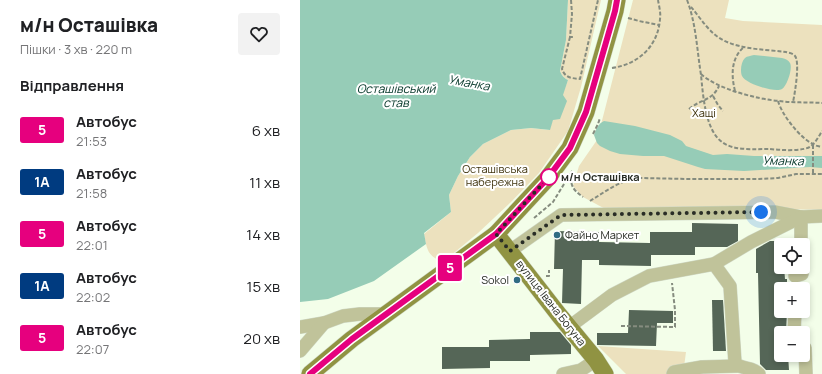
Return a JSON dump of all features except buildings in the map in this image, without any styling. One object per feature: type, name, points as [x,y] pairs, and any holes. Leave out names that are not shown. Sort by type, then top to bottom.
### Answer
[{"type":"main road","points":[[310,374],[352,339],[496,234],[547,179],[570,148],[586,112],[617,0]]},
{"type":"main road","name":"вулиця Івана Богуна","points":[[496,234],[601,367]]},
{"type":"street","points":[[510,251],[561,215],[776,212],[801,217],[822,216]]},
{"type":"street","points":[[801,217],[801,238]]},
{"type":"street","points":[[569,327],[612,295],[650,276],[714,264],[751,242],[801,217]]},
{"type":"street","points":[[714,264],[730,286],[735,363],[738,366]]},
{"type":"street","points":[[300,327],[324,323],[343,316],[360,314],[386,314]]},
{"type":"street","points":[[300,351],[324,323]]},
{"type":"street","points":[[806,362],[806,374]]},
{"type":"street","points":[[673,374],[674,372],[702,367],[738,366],[755,370],[759,374]]},
{"type":"street","points":[[563,374],[601,367]]},
{"type":"path","points":[[571,0],[571,37],[562,69],[566,76],[580,79],[598,0]]},
{"type":"path","points":[[612,68],[620,67],[636,60],[649,49],[658,34],[661,17],[658,0]]},
{"type":"path","points":[[687,0],[691,9],[695,32],[706,113],[716,137],[728,146],[736,148],[779,150],[803,149],[811,146],[822,131]]},
{"type":"path","points":[[689,4],[712,32],[723,40],[744,47],[793,54],[797,58],[793,102]]},
{"type":"path","points":[[624,17],[659,25]]},
{"type":"path","points":[[735,91],[733,80],[734,60],[740,50],[744,47]]},
{"type":"path","points":[[700,73],[707,79],[720,86],[760,98],[778,101],[822,103]]},
{"type":"path","points":[[689,109],[713,96],[720,86]]},
{"type":"path","points":[[713,96],[723,111]]},
{"type":"path","points":[[778,101],[780,109],[787,119],[804,138],[812,144],[822,147]]},
{"type":"path","points":[[812,144],[813,172]]},
{"type":"path","points":[[573,169],[571,175],[571,185],[576,192],[583,197]]},
{"type":"path","points":[[590,201],[633,178],[759,179],[778,178],[813,172],[822,174]]},
{"type":"path","points":[[621,326],[676,328],[676,310],[671,272]]},
{"type":"green space","name":"Осташівська набережна","points":[[568,0],[601,0],[581,87],[568,131],[539,173],[511,202],[478,233],[443,262],[438,260],[429,251],[424,234],[451,212],[449,195],[458,176],[470,157],[483,144],[511,130],[531,128],[549,130],[568,80],[563,77],[560,71],[566,40]]},
{"type":"green space","name":"Хащі","points":[[633,0],[729,0],[725,18],[743,21],[822,25],[822,210],[784,209],[611,212],[583,197],[573,186],[579,166],[597,140]]},
{"type":"green space","points":[[598,346],[686,352],[684,367],[667,370],[667,374],[626,374]]},
{"type":"water","name":"Осташівський став","points":[[300,0],[568,0],[566,40],[560,71],[563,77],[568,80],[563,95],[567,101],[560,119],[553,120],[550,130],[531,128],[511,130],[483,144],[470,157],[458,176],[449,195],[451,212],[424,233],[426,244],[374,281],[328,299],[300,302]]},
{"type":"water","points":[[754,55],[782,58],[789,62],[791,65],[788,81],[782,89],[767,89],[749,82],[742,76],[741,67],[745,58]]},
{"type":"water","name":"Уманка","points":[[604,121],[635,126],[670,135],[682,141],[686,146],[713,155],[822,156],[822,168],[810,167],[744,171],[705,169],[664,156],[620,154],[610,151],[597,143],[594,135],[600,124]]},
{"type":"bus line","name":"5","points":[[310,374],[352,339],[496,234],[547,179],[570,148],[586,112],[617,0]]},
{"type":"place","name":"м/н Осташівка","points":[[549,177]]},
{"type":"place","name":"Файно Маркет","points":[[557,235]]},
{"type":"place","name":"Sokol","points":[[517,280]]},
{"type":"route","points":[[549,177],[496,234],[510,251],[561,215],[761,212]]}]
